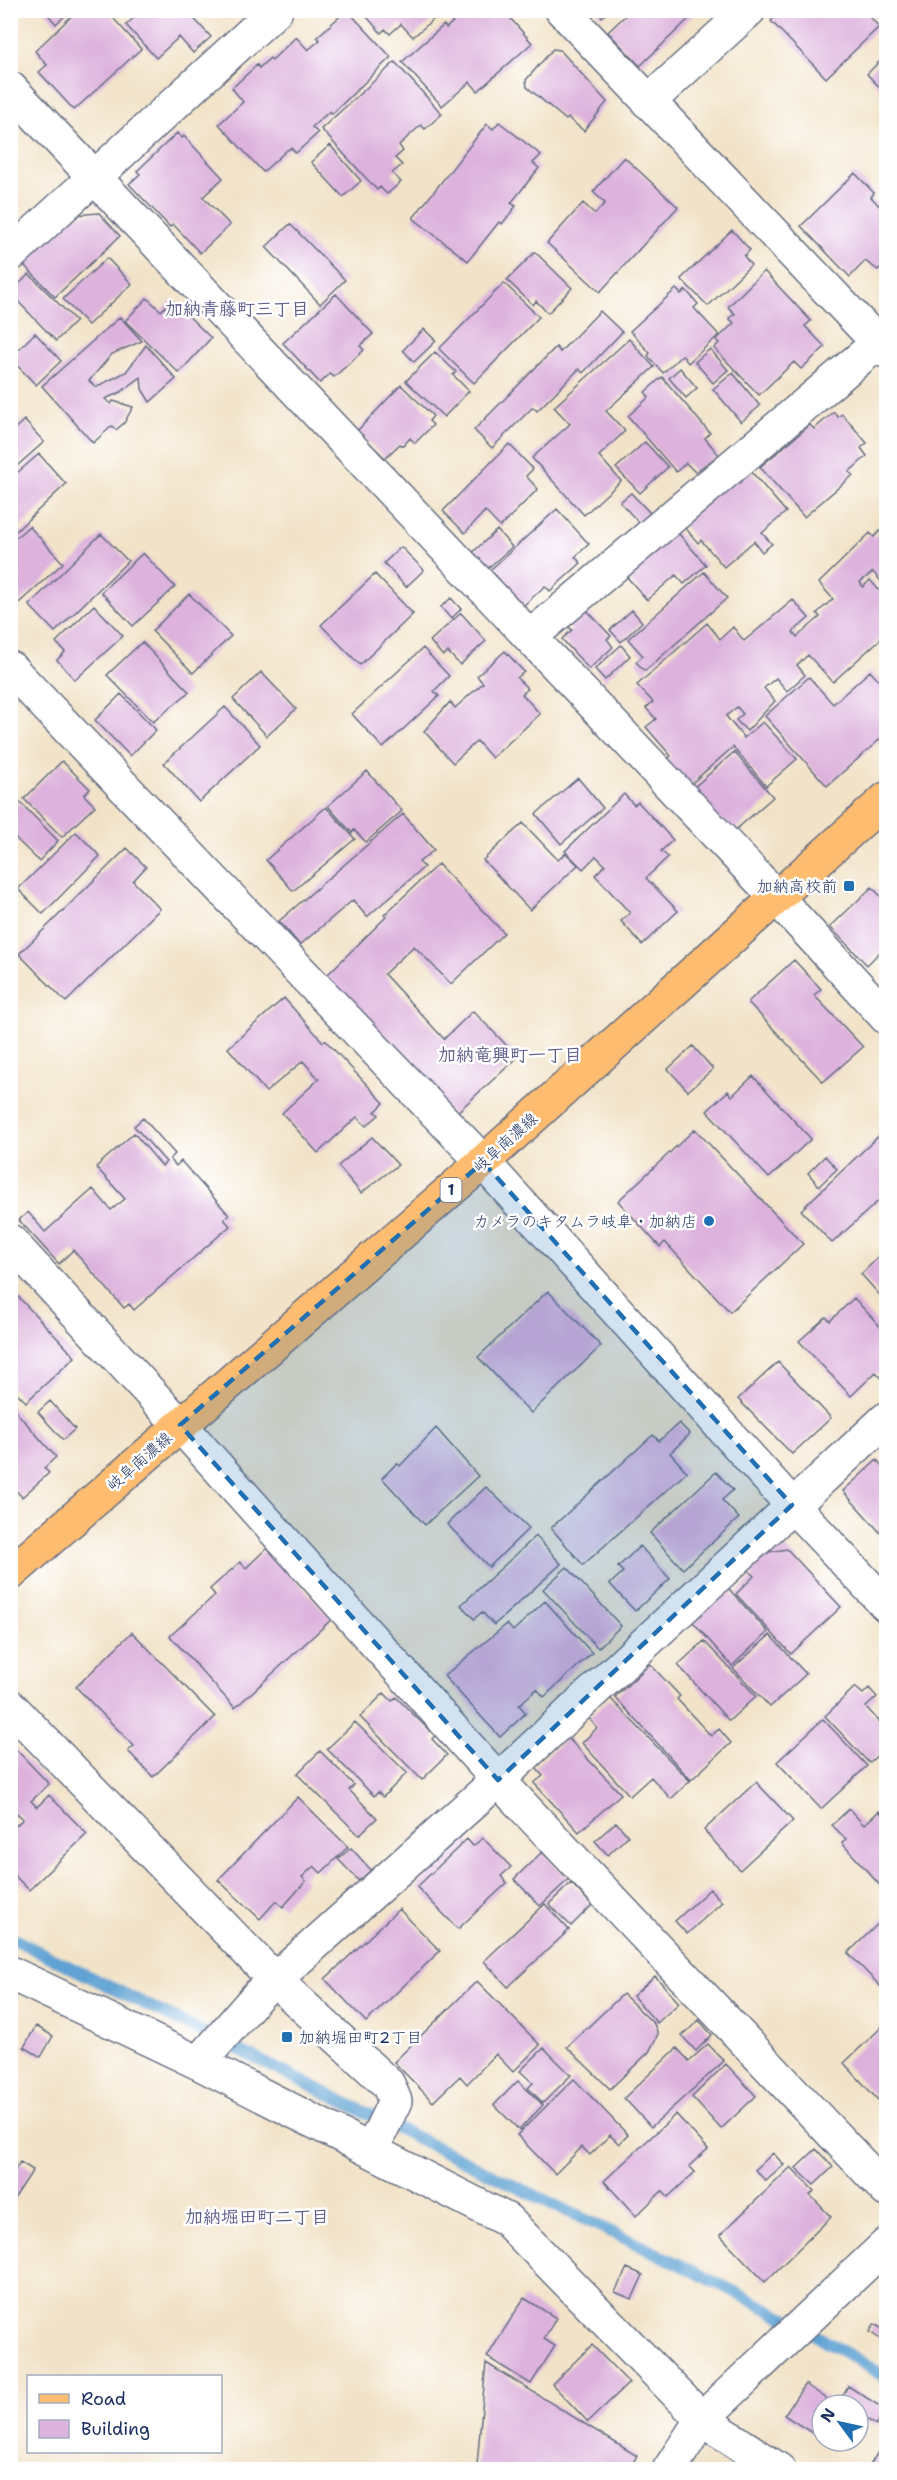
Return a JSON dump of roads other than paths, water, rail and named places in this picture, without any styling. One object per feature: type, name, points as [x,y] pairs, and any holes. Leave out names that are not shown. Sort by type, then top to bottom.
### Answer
[{"type":"main road","name":"岐阜南濃線","points":[[10,1574],[483,1162],[886,800]]},
{"type":"street","points":[[10,255],[276,10]]},
{"type":"street","points":[[530,637],[882,347],[562,10]]},
{"type":"street","points":[[648,102],[749,10]]},
{"type":"street","points":[[10,88],[778,899],[886,1017]]},
{"type":"street","points":[[10,668],[483,1162],[792,1505],[886,1605]]},
{"type":"street","points":[[10,1241],[180,1425],[498,1780],[886,2190]]},
{"type":"street","points":[[203,2057],[234,2020],[275,1980],[498,1780],[886,1419]]},
{"type":"street","points":[[10,1706],[275,1980],[388,2084],[394,2101],[377,2141]]},
{"type":"street","points":[[10,1973],[203,2057],[377,2141],[507,2220],[702,2419],[779,2469]]},
{"type":"street","points":[[669,2469],[702,2419],[783,2339],[886,2245]]},
{"type":"waterway","points":[[10,1937],[392,2126],[706,2277],[798,2325],[886,2378]]},
{"type":"place","name":"加納高校前","points":[[849,886]]},
{"type":"place","name":"カメラのキタムラ岐阜・加納店","points":[[709,1221]]},
{"type":"place","name":"加納堀田町2丁目","points":[[287,2037]]},
{"type":"district","name":"加納青藤町三丁目","points":[[237,309]]},
{"type":"district","name":"加納竜興町一丁目","points":[[510,1055]]},
{"type":"district","name":"加納堀田町二丁目","points":[[257,2217]]}]
